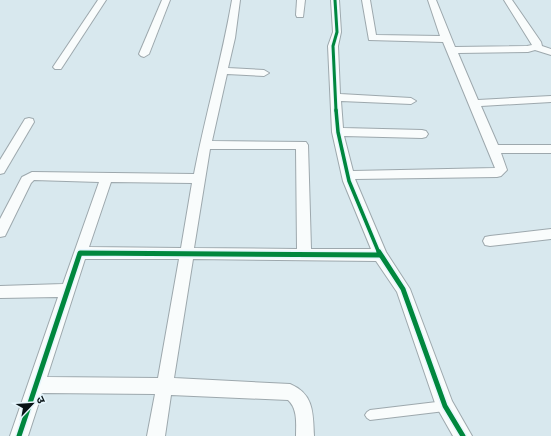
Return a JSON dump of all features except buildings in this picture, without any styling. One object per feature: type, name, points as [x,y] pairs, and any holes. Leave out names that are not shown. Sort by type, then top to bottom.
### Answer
[{"type":"street","points":[[58,67],[102,0]]},
{"type":"street","points":[[144,54],[166,0]]},
{"type":"street","points":[[156,436],[205,145],[223,71],[236,0]]},
{"type":"street","points":[[300,16],[301,0]]},
{"type":"street","points":[[335,0],[337,32],[333,46],[335,97],[338,132],[349,175],[349,181],[380,255],[403,289],[445,406],[463,436]]},
{"type":"street","points":[[366,0],[372,38],[446,39]]},
{"type":"street","points":[[349,175],[497,173],[501,170],[475,103],[446,39],[432,0]]},
{"type":"street","points":[[508,0],[536,42],[537,45],[535,47]]},
{"type":"street","points":[[452,50],[535,47],[551,52]]},
{"type":"street","points":[[223,71],[264,73]]},
{"type":"street","points":[[335,97],[411,101]]},
{"type":"street","points":[[475,103],[551,99]]},
{"type":"street","points":[[0,170],[29,122]]},
{"type":"street","points":[[338,132],[422,134]]},
{"type":"street","points":[[205,145],[302,145],[304,255]]},
{"type":"street","points":[[494,149],[551,149]]},
{"type":"street","points":[[0,232],[24,183],[29,178],[36,176],[199,179]]},
{"type":"street","points":[[19,436],[107,177]]},
{"type":"street","points":[[490,242],[551,234]]},
{"type":"street","points":[[80,253],[380,255]]},
{"type":"street","points":[[0,292],[68,290]]},
{"type":"street","points":[[36,385],[164,386],[290,392],[300,398],[302,403],[305,436]]},
{"type":"lane","points":[[370,415],[445,406]]},
{"type":"cycle path","points":[[335,0],[337,32],[333,46],[335,97],[338,132],[349,181],[380,255],[403,289],[445,406],[463,436]]},
{"type":"cycle path","points":[[19,436],[80,253],[380,255]]}]
